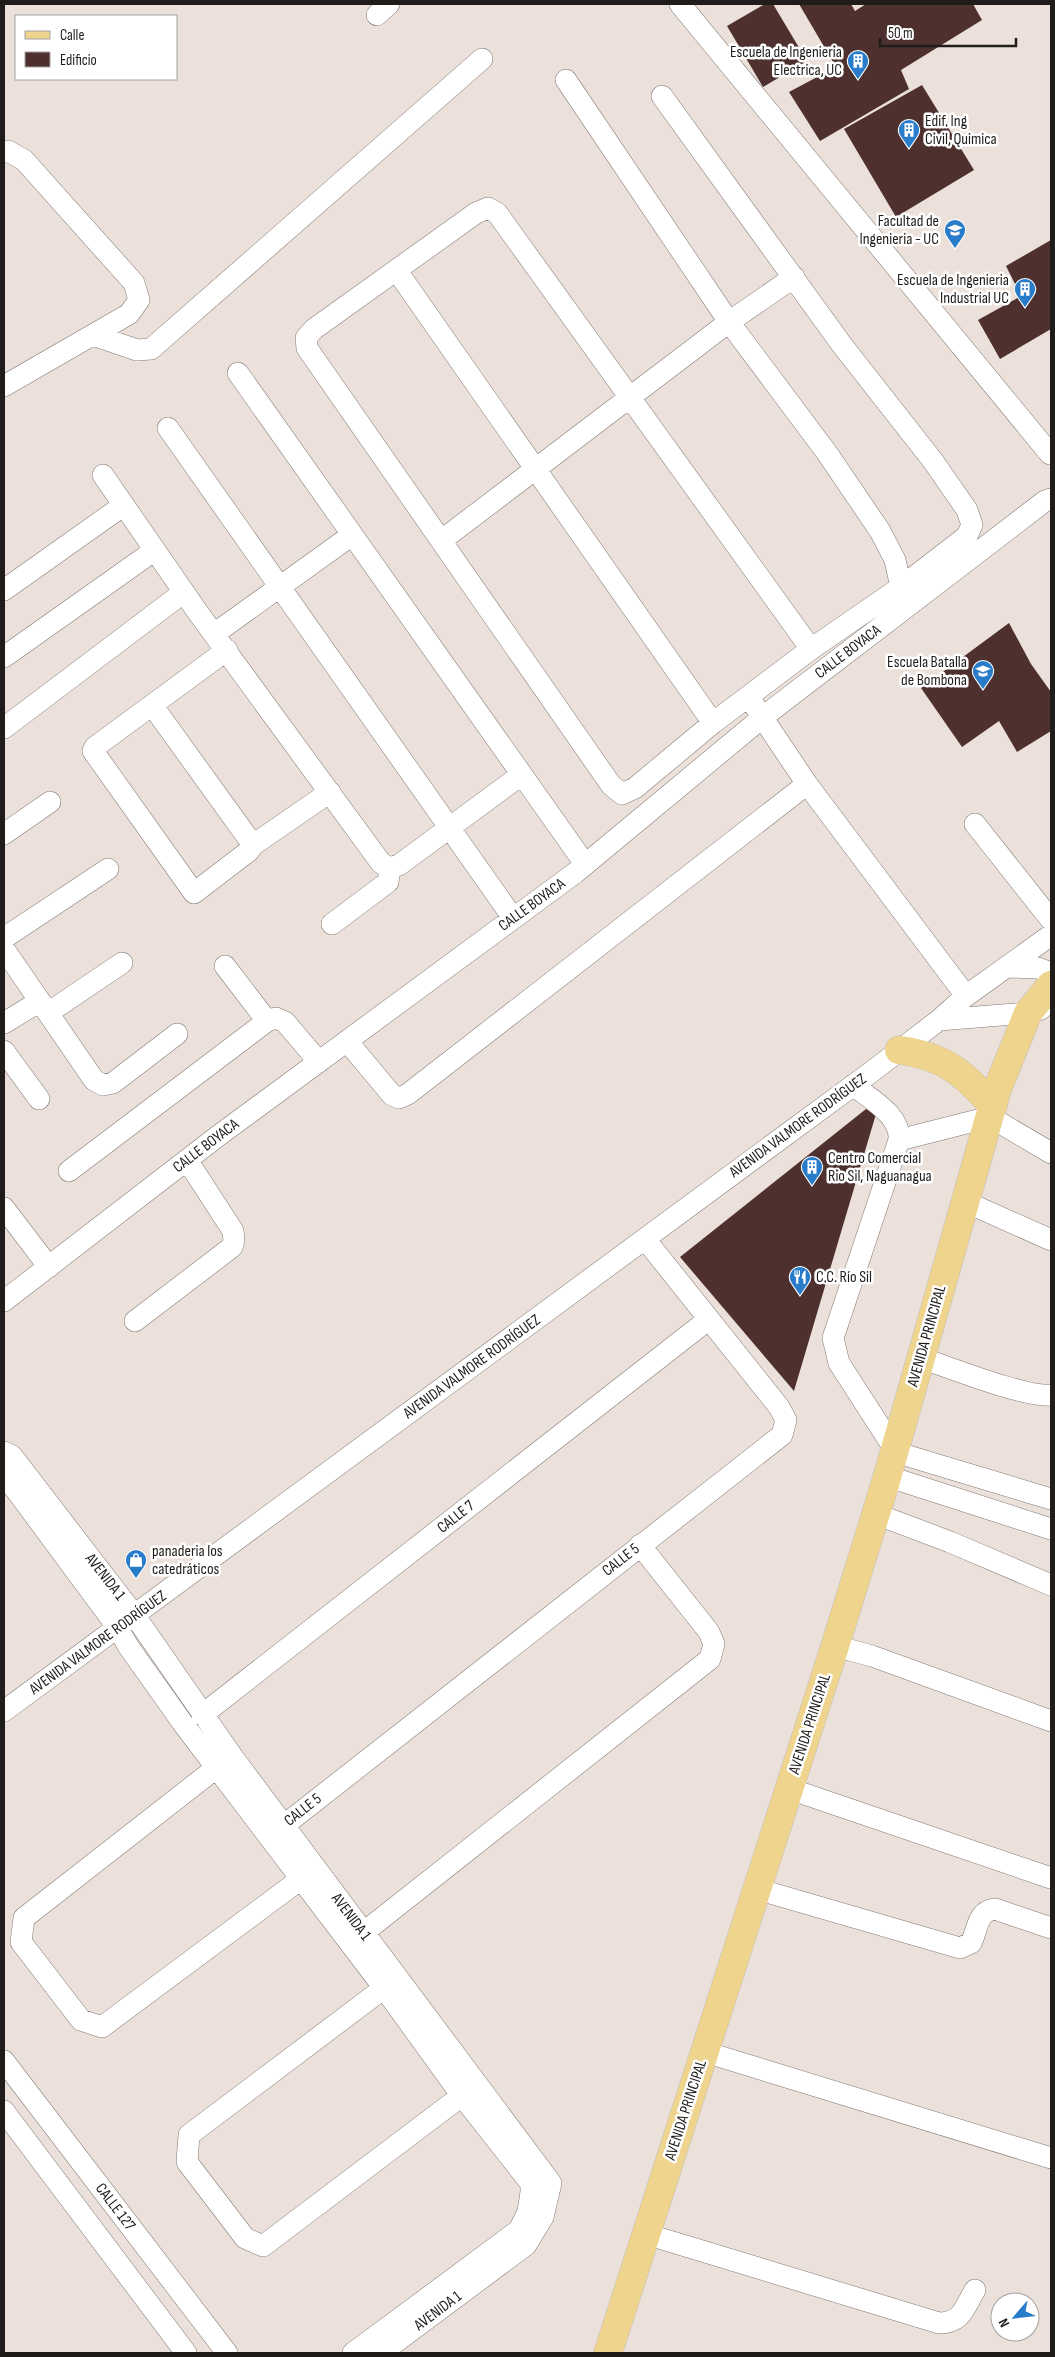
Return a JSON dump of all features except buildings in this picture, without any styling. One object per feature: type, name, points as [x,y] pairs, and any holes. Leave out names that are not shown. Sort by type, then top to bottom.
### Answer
[{"type":"main road","points":[[899,1050],[921,1053],[939,1059],[978,1089],[993,1104],[1031,1044],[1051,985]]},
{"type":"main road","name":"AVENIDA PRINCIPAL","points":[[608,2353],[836,1646],[895,1450],[993,1104]]},
{"type":"street","points":[[680,4],[1051,455]]},
{"type":"street","points":[[93,335],[137,350],[151,349],[482,59]]},
{"type":"street","points":[[566,80],[729,322],[827,453],[880,531],[894,560],[901,587]]},
{"type":"street","points":[[662,96],[842,345],[933,461],[970,514],[972,524],[967,536],[901,587],[811,649],[749,698],[713,723],[635,788],[622,794],[611,785],[307,348],[306,338],[314,329],[476,214],[488,208],[497,213],[811,649]]},
{"type":"street","points":[[4,152],[8,151],[24,160],[134,283],[139,300],[129,314],[4,386]]},
{"type":"street","points":[[397,271],[713,723]]},
{"type":"street","points":[[442,540],[729,322],[794,277]]},
{"type":"street","points":[[238,373],[585,864]]},
{"type":"street","points":[[168,428],[513,918]]},
{"type":"street","points":[[103,475],[184,592],[330,792],[382,863],[390,868]]},
{"type":"street","name":"CALLE BOYACA","points":[[4,1301],[187,1160],[585,864],[763,717],[1045,501],[1051,499]]},
{"type":"street","points":[[4,590],[124,505]]},
{"type":"street","points":[[330,792],[253,846],[194,893],[190,890],[93,751],[95,747],[152,705],[279,587],[352,535]]},
{"type":"street","points":[[4,657],[155,550]]},
{"type":"street","points":[[4,728],[184,592]]},
{"type":"street","points":[[749,698],[807,784],[966,996]]},
{"type":"street","points":[[152,705],[253,846]]},
{"type":"street","points":[[390,868],[398,865],[450,829],[521,775]]},
{"type":"street","points":[[348,1041],[392,1095],[399,1098],[408,1094],[807,784]]},
{"type":"street","points":[[4,834],[50,802]]},
{"type":"street","points":[[976,824],[1051,920]]},
{"type":"street","points":[[332,924],[388,882],[390,868]]},
{"type":"street","points":[[4,938],[108,869]]},
{"type":"street","name":"AVENIDA VALMORE RODRÍGUEZ","points":[[4,1711],[853,1085],[939,1020],[966,996],[1051,935]]},
{"type":"street","points":[[4,949],[94,1080],[103,1086],[113,1083],[177,1034]]},
{"type":"street","points":[[4,1023],[44,1007],[122,963]]},
{"type":"street","points":[[224,966],[267,1021]]},
{"type":"street","points":[[1007,967],[1038,968],[1051,973]]},
{"type":"street","points":[[939,1020],[1044,1010]]},
{"type":"street","points":[[69,1171],[267,1021],[276,1018],[285,1022],[319,1062]]},
{"type":"street","points":[[4,1051],[39,1099]]},
{"type":"street","points":[[853,1085],[895,1120],[900,1130],[899,1140],[833,1338],[839,1363],[895,1450],[905,1455],[1051,1499]]},
{"type":"street","points":[[899,1140],[993,1104],[1051,1153]]},
{"type":"street","points":[[135,1321],[232,1247],[234,1240],[233,1231],[187,1160]]},
{"type":"street","points":[[966,1202],[1051,1240]]},
{"type":"street","points":[[4,1208],[49,1267]]},
{"type":"street","name":"CALLE 5","points":[[276,1831],[782,1435],[786,1420],[779,1407],[645,1239]]},
{"type":"street","name":"CALLE 7","points":[[202,1715],[709,1319]]},
{"type":"street","points":[[921,1358],[1016,1389],[1045,1396],[1051,1395]]},
{"type":"street","name":"AVENIDA 1","points":[[4,1452],[12,1456],[135,1616],[202,1715],[276,1831],[469,2090],[532,2185],[528,2212],[519,2230],[353,2353]]},
{"type":"street","name":"AVENIDA 1","points":[[4,1474],[118,1628],[128,1646],[216,1768],[276,1831]]},
{"type":"street","points":[[886,1481],[902,1481],[1051,1529]]},
{"type":"street","points":[[876,1514],[950,1542],[1051,1585]]},
{"type":"street","points":[[363,1933],[710,1659],[714,1644],[709,1632],[640,1545]]},
{"type":"street","points":[[836,1646],[872,1656],[1051,1721]]},
{"type":"street","points":[[216,1768],[24,1918],[21,1942],[81,2020],[102,2027],[308,1874]]},
{"type":"street","points":[[790,1788],[1051,1878]]},
{"type":"street","name":"AVENIDA 1","points":[[308,1874],[363,1933],[390,1982]]},
{"type":"street","points":[[757,1888],[960,1948],[971,1943],[981,1916],[988,1910],[996,1909],[1051,1928]]},
{"type":"street","points":[[390,1982],[189,2135],[187,2162],[245,2238],[263,2246],[469,2090]]},
{"type":"street","points":[[705,2052],[1051,2158]]},
{"type":"street","name":"CALLE 127","points":[[4,2061],[227,2353]]},
{"type":"street","name":"AVENIDA 1","points":[[380,2353],[526,2245],[543,2217],[551,2183],[469,2090]]},
{"type":"street","name":"CALLE 127","points":[[4,2111],[186,2353]]},
{"type":"street","points":[[646,2234],[939,2323],[958,2320],[975,2290]]},
{"type":"place","name":"Escuela de Ingenieria Electrica, UC","points":[[858,80]]},
{"type":"place","name":"Edif. Ing Civil, Quimica","points":[[909,149]]},
{"type":"place","name":"Facultad de Ingenieria - UC","points":[[955,249]]},
{"type":"place","name":"Escuela de Ingenieria Industrial UC","points":[[1025,308]]},
{"type":"place","name":"Escuela Batalla de Bombona","points":[[983,690]]},
{"type":"place","name":"Centro Comercial Rio Sil, Naguanagua","points":[[812,1186]]},
{"type":"place","name":"C.C. Río Sil","points":[[800,1296]]},
{"type":"place","name":"panaderia los catedráticos","points":[[136,1579]]}]
